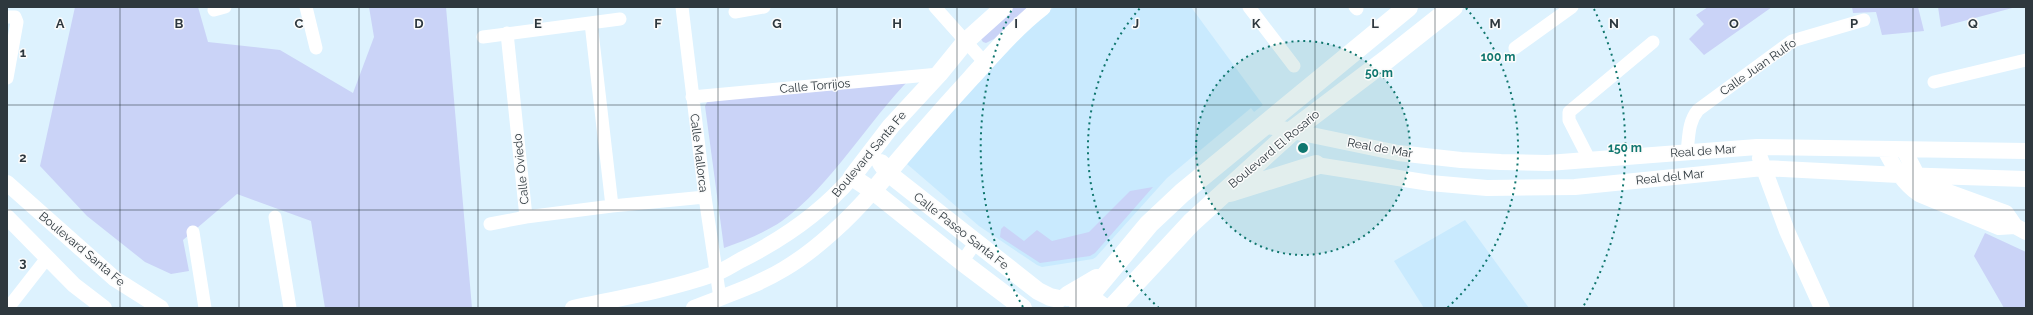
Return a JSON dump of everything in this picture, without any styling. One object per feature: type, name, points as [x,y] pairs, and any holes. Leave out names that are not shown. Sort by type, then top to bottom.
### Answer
[{"type":"main road","name":"Boulevard Santa Fe","points":[[852,177],[891,126],[939,74],[965,42],[1004,7]]},
{"type":"main road","points":[[873,191],[909,146],[985,63],[1024,22],[1042,7]]},
{"type":"main road","name":"Boulevard El Rosario","points":[[1068,302],[1108,271],[1149,224],[1182,192],[1408,7]]},
{"type":"main road","name":"Boulevard El Rosario","points":[[1112,308],[1123,300],[1191,223],[1292,131],[1452,7]]},
{"type":"main road","name":"Calle Paseo Santa Fe","points":[[873,151],[888,173],[1038,291],[1050,297],[1068,302],[1093,299],[1105,308]]},
{"type":"main road","points":[[1218,197],[1268,179],[1316,165]]},
{"type":"main road","name":"Calle Paseo Santa Fe","points":[[852,177],[873,191],[962,262],[1023,308]]},
{"type":"street","points":[[306,7],[316,48]]},
{"type":"street","name":"Calle Mallorca","points":[[682,7],[705,197],[720,298]]},
{"type":"street","points":[[735,12],[764,7]]},
{"type":"street","points":[[935,7],[985,63]]},
{"type":"street","points":[[1249,7],[1294,66]]},
{"type":"street","points":[[1516,48],[1572,7]]},
{"type":"street","points":[[7,17],[15,16],[17,22],[7,78]]},
{"type":"street","points":[[483,37],[620,19]]},
{"type":"street","name":"Calle Juan Rulfo","points":[[1687,152],[1690,124],[1692,117],[1698,110],[1792,41],[1864,20]]},
{"type":"street","points":[[591,23],[612,206]]},
{"type":"street","name":"Calle Oviedo","points":[[507,33],[526,217],[612,206],[705,197]]},
{"type":"street","points":[[1589,159],[1569,120],[1569,112],[1653,42]]},
{"type":"street","points":[[1934,82],[2026,60]]},
{"type":"street","name":"Calle Torrijos","points":[[692,96],[939,74]]},
{"type":"street","name":"Real de Mar","points":[[1263,125],[1398,153],[1461,160],[1548,163],[1757,147],[2026,151]]},
{"type":"street","points":[[1757,147],[1763,168],[1787,231],[1822,308]]},
{"type":"street","points":[[1886,150],[1898,175],[1908,186],[1919,194],[1999,227],[2020,229]]},
{"type":"street","points":[[1904,150],[1917,175],[1929,185],[2006,213],[2020,229]]},
{"type":"street","name":"Real del Mar","points":[[1316,165],[1430,183],[1487,188],[1574,187],[1763,168],[1898,175],[2026,179]]},
{"type":"street","name":"Boulevard Santa Fe","points":[[573,308],[675,286],[716,273],[764,249],[792,232],[838,193],[852,177]]},
{"type":"street","name":"Boulevard Santa Fe","points":[[7,183],[115,279],[161,308]]},
{"type":"street","points":[[694,308],[784,269],[852,214],[873,191]]},
{"type":"street","points":[[7,217],[74,285],[104,308]]},
{"type":"street","points":[[275,217],[290,308]]},
{"type":"street","points":[[490,224],[526,217]]},
{"type":"street","points":[[193,232],[205,308]]},
{"type":"street","points":[[962,262],[976,242]]},
{"type":"street","points":[[8,308],[47,258]]},
{"type":"shaded area","points":[[75,7],[198,7],[208,42],[280,50],[353,93],[374,37],[369,7],[446,7],[472,308],[325,308],[311,221],[237,194],[183,240],[189,271],[171,274],[145,262],[87,216],[40,166]]},
{"type":"shaded area","points":[[1010,7],[1028,7],[994,39],[986,43],[983,42],[981,39]]},
{"type":"shaded area","points":[[1054,7],[1191,7],[1263,105],[1254,112],[1251,108],[1167,178],[1096,257],[1093,259],[1042,267],[979,226],[907,164],[909,158],[1022,34]]},
{"type":"shaded area","points":[[1708,7],[1772,7],[1704,55],[1689,39],[1704,24],[1696,15]]},
{"type":"shaded area","points":[[1852,7],[1918,7],[1924,31],[1882,35],[1876,12],[1853,13]]},
{"type":"shaded area","points":[[1938,7],[2016,7],[1941,27]]},
{"type":"shaded area","points":[[911,78],[895,95],[833,172],[800,207],[782,221],[768,229],[746,240],[724,248],[705,106],[707,102]]},
{"type":"shaded area","points":[[1153,187],[1095,253],[1090,256],[1040,263],[1000,237],[1001,229],[1004,226],[1024,241],[1037,230],[1052,241],[1089,232],[1130,191]]},
{"type":"shaded area","points":[[1465,220],[1529,308],[1424,308],[1394,261]]},
{"type":"shaded area","points":[[1985,233],[2026,252],[2026,308],[2004,308],[1974,256]]}]
